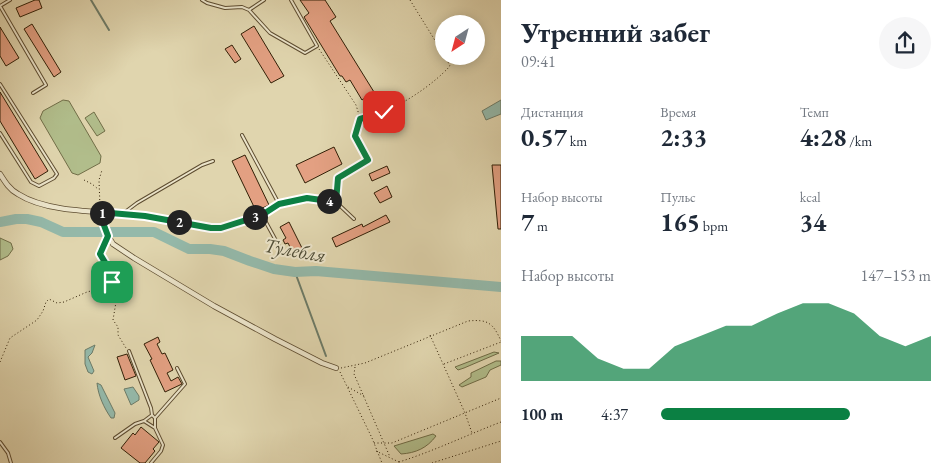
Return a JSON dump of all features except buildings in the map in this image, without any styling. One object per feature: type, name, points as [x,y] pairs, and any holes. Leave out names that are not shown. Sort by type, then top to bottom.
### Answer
[{"type":"street","points":[[0,174],[10,188],[18,195],[53,206],[145,216],[211,228],[221,228],[262,215]]},
{"type":"street","points":[[99,212],[113,244],[134,258],[214,306],[336,368]]},
{"type":"lane","points":[[10,0],[0,6],[46,85],[33,92]]},
{"type":"lane","points":[[202,0],[225,8],[242,7],[248,10],[270,33],[305,53],[316,46],[290,0]]},
{"type":"lane","points":[[248,10],[264,0]]},
{"type":"lane","points":[[0,84],[56,174],[54,178],[39,186],[31,182],[0,134]]},
{"type":"lane","points":[[242,134],[279,204]]},
{"type":"lane","points":[[336,202],[338,178],[368,160]]},
{"type":"lane","points":[[123,214],[137,203],[202,165],[213,161]]},
{"type":"lane","points":[[280,248],[262,215],[279,204],[307,198],[336,202],[354,219]]},
{"type":"lane","points":[[129,351],[151,408],[155,428],[163,445],[161,451],[151,463]]},
{"type":"lane","points":[[154,418],[185,384],[177,368]]},
{"type":"lane","points":[[115,438],[135,424],[144,422],[152,415]]},
{"type":"lane","points":[[144,422],[155,428]]},
{"type":"lane","points":[[0,442],[8,453],[11,463]]},
{"type":"path","points":[[410,0],[435,41]]},
{"type":"path","points":[[316,46],[356,105],[360,119],[355,136],[368,160]]},
{"type":"path","points":[[360,119],[384,112],[423,90],[449,65]]},
{"type":"path","points":[[99,212],[98,180],[102,170]]},
{"type":"path","points":[[84,180],[98,189]]},
{"type":"path","points":[[108,236],[100,254],[109,269],[115,286],[114,320],[118,326],[118,336],[129,351]]},
{"type":"path","points":[[0,362],[10,338],[37,320],[46,302],[50,299],[64,302],[87,292],[95,290],[101,292],[111,285],[112,282]]},
{"type":"path","points":[[336,368],[345,369],[355,366],[468,321],[480,320],[488,322],[494,327],[501,342],[444,364]]},
{"type":"path","points":[[430,335],[472,433]]},
{"type":"path","points":[[355,366],[354,374],[390,457]]},
{"type":"path","points":[[336,368],[347,386],[382,463]]},
{"type":"path","points":[[347,386],[364,397]]},
{"type":"path","points":[[374,443],[392,443],[501,398]]},
{"type":"path","points":[[376,450],[400,463],[501,422]]},
{"type":"path","points":[[432,463],[501,441]]},
{"type":"green space","points":[[63,100],[69,101],[101,156],[100,163],[78,175],[72,173],[40,118],[43,111]]},
{"type":"green space","points":[[94,112],[105,131],[97,136],[85,118]]},
{"type":"green space","points":[[0,238],[11,243],[13,249],[8,256],[0,260]]},
{"type":"green space","points":[[494,352],[499,353],[458,370],[455,367]]},
{"type":"green space","points":[[496,361],[501,361],[501,365],[490,370],[486,377],[462,387],[459,385],[471,377],[471,373]]},
{"type":"green space","points":[[433,434],[436,436],[433,440],[425,447],[416,451],[401,454],[394,446]]},
{"type":"shaded area","points":[[501,100],[501,114],[486,120],[482,111]]},
{"type":"shaded area","points":[[95,345],[88,357],[94,371],[92,374],[88,372],[85,364],[85,350]]},
{"type":"shaded area","points":[[97,383],[101,385],[115,413],[114,418],[111,418],[104,406]]},
{"type":"shaded area","points":[[133,387],[139,396],[139,400],[131,405],[124,389]]},
{"type":"waterway","points":[[91,0],[109,30]]},
{"type":"waterway","name":"Тулебля","points":[[0,222],[27,219],[41,222],[63,232],[154,232],[189,249],[224,251],[274,269],[295,272],[316,271],[501,287]]},
{"type":"waterway","points":[[295,272],[326,356]]},
{"type":"route","points":[[112,282],[109,269],[100,254],[108,236],[99,212],[145,216],[211,228],[221,228],[262,215],[279,204],[307,198],[336,202],[338,178],[368,160],[355,136],[360,119],[384,112]]}]
